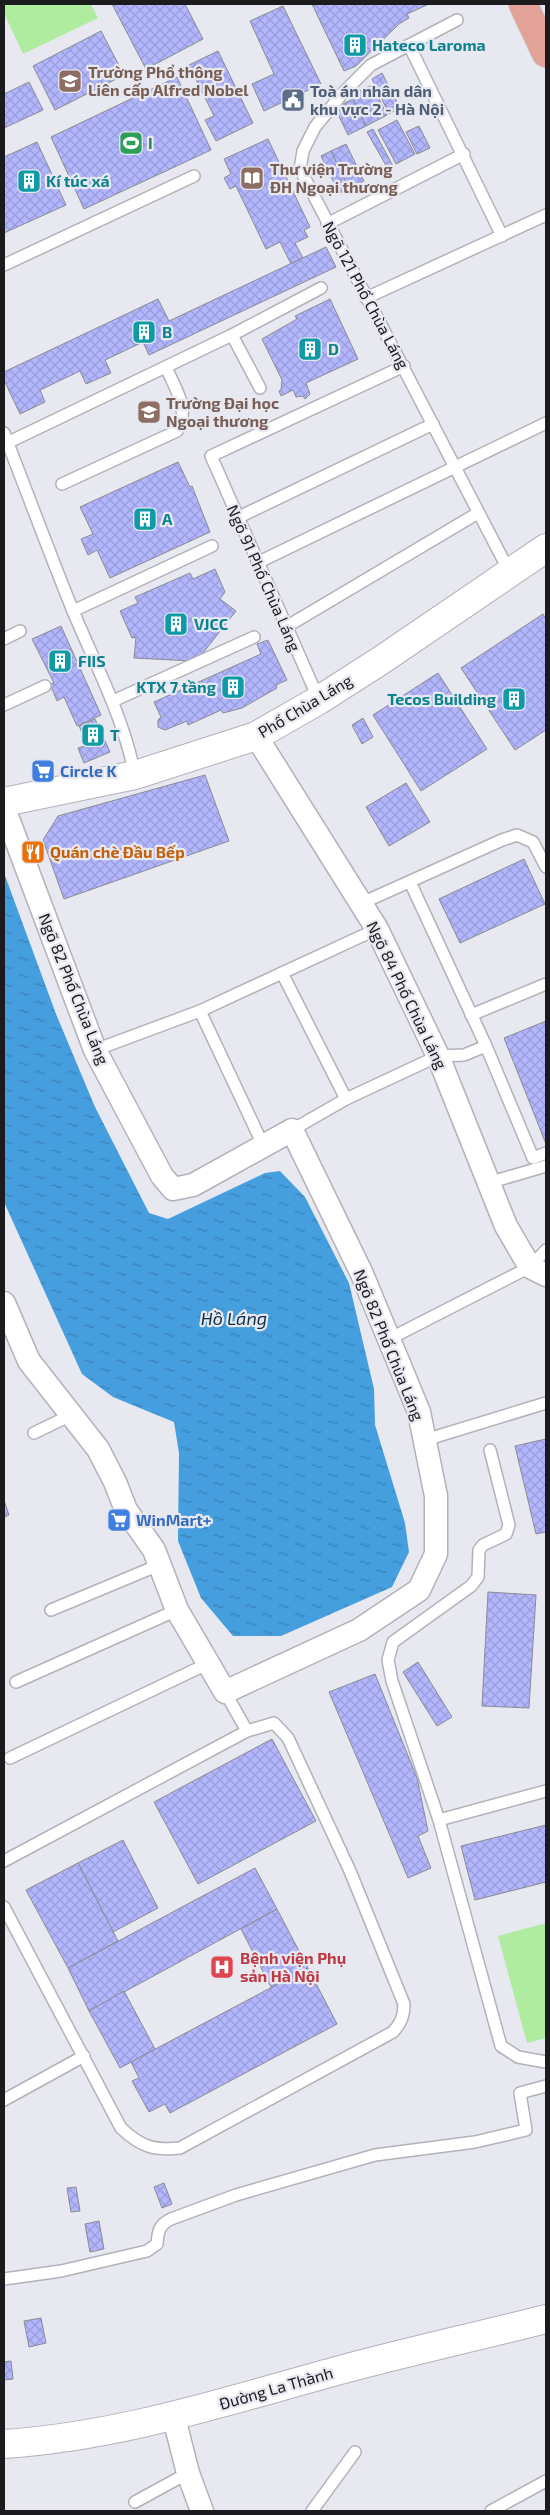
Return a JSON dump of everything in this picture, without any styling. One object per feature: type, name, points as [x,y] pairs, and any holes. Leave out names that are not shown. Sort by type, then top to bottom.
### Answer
[{"type":"main road","points":[[523,4],[546,53]]},
{"type":"street","name":"Phố Chùa Láng","points":[[4,802],[135,775],[256,736],[319,700],[510,573],[543,556]]},
{"type":"street","name":"Ngõ 84 Phố Chùa Láng","points":[[256,736],[377,929],[438,1056],[506,1226],[538,1271]]},
{"type":"street","name":"Ngõ 82 Phố Chùa Láng","points":[[4,808],[95,1050],[162,1176],[173,1189],[193,1185],[264,1147]]},
{"type":"street","name":"Ngõ 82 Phố Chùa Láng","points":[[226,1692],[360,1630],[418,1590],[436,1554],[436,1496],[420,1412],[362,1274],[292,1130]]},
{"type":"street","points":[[264,1147],[292,1130]]},
{"type":"street","points":[[4,1303],[29,1362],[98,1449],[115,1482],[126,1510],[154,1550],[177,1610],[226,1692]]},
{"type":"street","name":"Đường La Thành","points":[[4,2444],[82,2436],[174,2418],[345,2369],[546,2319]]},
{"type":"street","points":[[174,2418],[188,2473],[202,2511]]},
{"type":"lane","name":"Ngõ 121 Phố Chùa Láng","points":[[457,20],[371,65],[342,94],[315,128],[303,151],[300,169],[510,573]]},
{"type":"lane","points":[[408,45],[464,154],[502,236]]},
{"type":"lane","points":[[327,224],[464,154]]},
{"type":"lane","points":[[4,265],[194,176]]},
{"type":"lane","points":[[366,298],[546,214]]},
{"type":"lane","points":[[135,775],[128,742],[113,701],[73,611],[6,438],[166,367],[321,288]]},
{"type":"lane","points":[[232,335],[260,388]]},
{"type":"lane","name":"Ngõ 91 Phố Chùa Láng","points":[[319,700],[211,456],[404,366]]},
{"type":"lane","points":[[62,484],[177,431],[183,422],[184,409],[166,367]]},
{"type":"lane","points":[[237,518],[433,424]]},
{"type":"lane","points":[[257,563],[546,424]]},
{"type":"lane","points":[[286,626],[478,513]]},
{"type":"lane","points":[[73,611],[212,546]]},
{"type":"lane","points":[[4,639],[20,631]]},
{"type":"lane","points":[[113,701],[254,637]]},
{"type":"lane","points":[[4,705],[45,686]]},
{"type":"lane","points":[[362,903],[517,835],[533,842],[546,868]]},
{"type":"lane","points":[[410,882],[486,1046],[533,1158],[546,1153]]},
{"type":"lane","points":[[95,1050],[200,1011],[377,929]]},
{"type":"lane","points":[[282,973],[346,1099]]},
{"type":"lane","points":[[471,1015],[546,984]]},
{"type":"lane","points":[[200,1011],[264,1147]]},
{"type":"lane","points":[[292,1130],[346,1099],[438,1056],[464,1055],[486,1046]]},
{"type":"lane","points":[[488,1183],[546,1166]]},
{"type":"lane","points":[[389,1339],[538,1271],[546,1250]]},
{"type":"lane","points":[[425,1440],[546,1403]]},
{"type":"lane","points":[[34,1433],[71,1415]]},
{"type":"lane","points":[[490,1450],[509,1525],[506,1534],[483,1545],[479,1550],[478,1577],[472,1586],[393,1642],[388,1660],[392,1681],[439,1820],[500,2046],[518,2057],[546,2062]]},
{"type":"lane","points":[[51,1610],[159,1565]]},
{"type":"lane","points":[[16,1682],[177,1610]]},
{"type":"lane","points":[[10,1758],[209,1663]]},
{"type":"lane","points":[[226,1692],[247,1731]]},
{"type":"lane","points":[[4,1862],[247,1731],[274,1723],[288,1738],[350,1871],[404,2004],[401,2024],[394,2032],[180,2148],[161,2150],[136,2142],[121,2128],[4,1907]]},
{"type":"lane","points":[[439,1820],[546,1791]]},
{"type":"lane","points":[[4,2100],[84,2056]]},
{"type":"lane","points":[[4,2279],[61,2272],[147,2251],[157,2244],[158,2230],[162,2223],[171,2219],[236,2195],[375,2155],[475,2142],[526,2130],[520,2093],[546,2086]]},
{"type":"lane","points":[[312,2511],[355,2452]]},
{"type":"lane","points":[[135,2502],[188,2473]]},
{"type":"lane","points":[[491,2511],[546,2481]]},
{"type":"green space","points":[[4,4],[91,4],[98,18],[23,54],[4,13]]},
{"type":"green space","points":[[546,1923],[546,2038],[527,2043],[498,1936]]},
{"type":"water","name":"Hồ Láng","points":[[4,873],[56,1014],[95,1107],[149,1213],[168,1219],[265,1173],[280,1171],[305,1197],[349,1283],[374,1389],[375,1425],[405,1523],[409,1552],[392,1587],[281,1636],[233,1636],[201,1598],[178,1541],[179,1453],[174,1422],[113,1397],[82,1374],[4,1202]]},
{"type":"building","points":[[112,4],[185,4],[203,39],[146,69]]},
{"type":"building","name":"Hateco Laroma","points":[[312,4],[429,4],[407,14],[409,18],[399,24],[356,66],[344,71]]},
{"type":"building","points":[[283,6],[321,84],[264,111],[252,84],[274,74],[250,21]]},
{"type":"building","points":[[101,31],[124,75],[55,110],[33,66]]},
{"type":"building","points":[[218,51],[253,123],[216,141],[205,120],[214,116],[189,65]]},
{"type":"building","points":[[382,73],[400,108],[389,114],[372,79]]},
{"type":"building","name":"I","points":[[177,77],[211,150],[84,209],[51,137]]},
{"type":"building","points":[[29,82],[43,110],[4,128],[4,94]]},
{"type":"building","points":[[372,85],[387,115],[366,126],[351,95]]},
{"type":"building","points":[[353,99],[366,126],[348,135],[335,108]]},
{"type":"building","points":[[397,120],[415,154],[396,164],[378,130]]},
{"type":"building","points":[[419,126],[430,148],[417,154],[406,132]]},
{"type":"building","points":[[373,129],[393,166],[388,169],[367,132]]},
{"type":"building","points":[[268,139],[310,227],[304,230],[308,237],[295,243],[303,258],[291,264],[280,242],[266,249],[236,186],[230,189],[224,178],[231,174],[224,159]]},
{"type":"building","name":"Kí túc xá","points":[[37,142],[66,205],[4,233],[4,157]]},
{"type":"building","points":[[346,144],[364,181],[349,189],[331,151]]},
{"type":"building","points":[[331,151],[349,189],[339,193],[321,156]]},
{"type":"building","name":"B","points":[[326,247],[336,267],[149,355],[143,342],[105,360],[111,373],[86,384],[80,371],[40,390],[45,402],[20,414],[4,380],[4,372],[158,299],[169,321]]},
{"type":"building","name":"D","points":[[330,299],[358,359],[306,383],[310,394],[305,399],[303,396],[296,397],[293,390],[281,396],[279,391],[281,390],[282,380],[262,339],[297,319],[295,316]]},
{"type":"building","name":"A","points":[[178,462],[190,487],[192,486],[210,532],[110,578],[97,550],[88,555],[81,539],[93,534],[80,507]]},
{"type":"building","name":"VJCC","points":[[215,569],[225,592],[220,599],[236,611],[199,658],[193,661],[134,658],[136,637],[132,638],[120,611],[138,603],[135,597],[190,573],[193,579]]},
{"type":"building","name":"Tecos Building","points":[[543,614],[546,619],[546,730],[515,750],[461,668]]},
{"type":"building","name":"FIIS","points":[[61,626],[101,715],[77,726],[64,697],[57,701],[50,684],[54,683],[32,639]]},
{"type":"building","name":"KTX 7 tầng","points":[[268,640],[287,680],[276,685],[277,688],[242,708],[223,713],[221,710],[188,725],[187,721],[165,730],[158,727],[158,720],[161,717],[154,702],[261,654],[257,644]]},
{"type":"building","points":[[438,673],[487,749],[421,791],[373,715]]},
{"type":"building","points":[[363,718],[373,737],[362,744],[352,725]]},
{"type":"building","name":"T","points":[[95,719],[110,752],[84,763],[78,748],[88,745],[79,726]]},
{"type":"building","points":[[205,775],[229,841],[64,899],[43,840],[58,816]]},
{"type":"building","points":[[406,783],[430,822],[389,846],[366,807]]},
{"type":"building","points":[[524,859],[545,904],[460,943],[439,899]]},
{"type":"building","points":[[546,1021],[546,1144],[504,1038]]},
{"type":"building","points":[[546,1439],[546,1532],[536,1534],[515,1446]]},
{"type":"building","points":[[4,1500],[9,1515],[4,1517]]},
{"type":"building","points":[[488,1592],[536,1595],[529,1708],[482,1706]]},
{"type":"building","points":[[418,1662],[452,1717],[437,1726],[403,1672]]},
{"type":"building","points":[[375,1674],[417,1778],[428,1831],[418,1836],[431,1868],[408,1878],[329,1692]]},
{"type":"building","points":[[272,1739],[316,1821],[198,1884],[154,1802]]},
{"type":"building","points":[[546,1825],[546,1882],[475,1900],[461,1846]]},
{"type":"building","points":[[123,1840],[158,1908],[113,1932],[78,1863]]},
{"type":"building","points":[[78,1863],[118,1941],[68,1968],[26,1890]]},
{"type":"building","points":[[255,1868],[277,1909],[89,2011],[68,1968]]},
{"type":"building","points":[[277,1909],[308,1968],[271,1987],[241,1929]]},
{"type":"building","points":[[308,1968],[337,2024],[170,2113],[165,2104],[149,2112],[132,2081],[139,2078],[131,2062]]},
{"type":"building","points":[[124,1991],[155,2049],[120,2068],[89,2011]]},
{"type":"building","points":[[164,2183],[172,2204],[162,2208],[154,2187]]},
{"type":"building","points":[[76,2187],[80,2211],[71,2212],[67,2188]]},
{"type":"building","points":[[99,2221],[104,2249],[90,2252],[85,2224]]},
{"type":"building","points":[[41,2318],[46,2343],[29,2347],[24,2321]]},
{"type":"building","points":[[11,2361],[13,2379],[4,2380],[4,2362]]},
{"type":"place","name":"Hateco Laroma","points":[[355,45]]},
{"type":"place","name":"Trường Phổ thông Liên cấp Alfred Nobel","points":[[70,81]]},
{"type":"place","name":"Toà án nhân dân khu vực 2 - Hà Nội","points":[[293,100]]},
{"type":"place","name":"I","points":[[131,143]]},
{"type":"place","name":"Thư viện Trường ĐH Ngoại thương","points":[[252,178]]},
{"type":"place","name":"Kí túc xá","points":[[29,181]]},
{"type":"place","name":"B","points":[[144,332]]},
{"type":"place","name":"D","points":[[310,349]]},
{"type":"place","name":"Trường Đại học Ngoại thương","points":[[149,412]]},
{"type":"place","name":"A","points":[[145,519]]},
{"type":"place","name":"VJCC","points":[[176,624]]},
{"type":"place","name":"FIIS","points":[[60,661]]},
{"type":"place","name":"KTX 7 tầng","points":[[233,687]]},
{"type":"place","name":"Tecos Building","points":[[514,699]]},
{"type":"place","name":"T","points":[[93,735]]},
{"type":"place","name":"Circle K","points":[[43,771]]},
{"type":"place","name":"Quán chè Đầu Bếp","points":[[33,852]]},
{"type":"place","name":"WinMart+","points":[[119,1520]]},
{"type":"place","name":"Bệnh viện Phụ sản Hà Nội","points":[[222,1967]]}]
